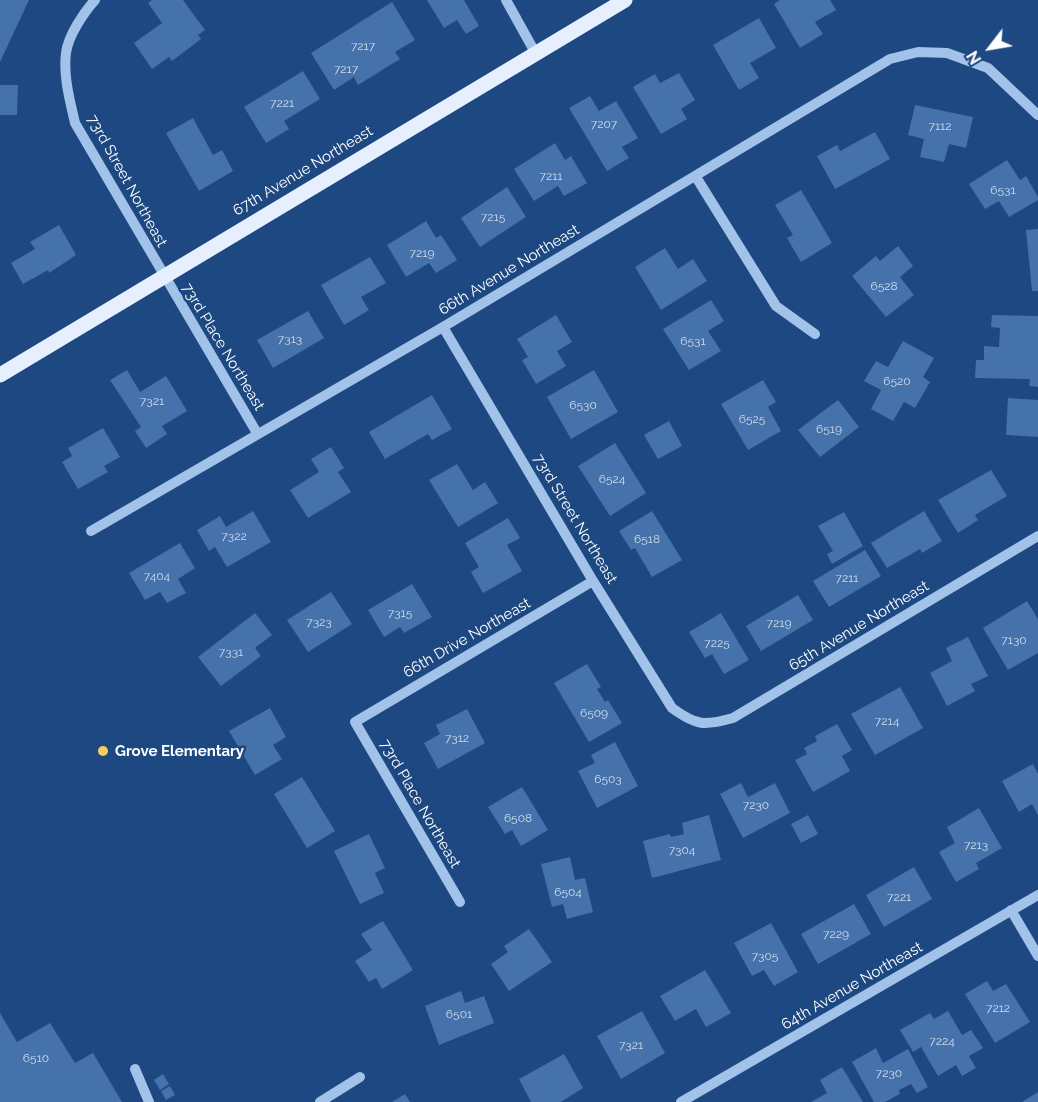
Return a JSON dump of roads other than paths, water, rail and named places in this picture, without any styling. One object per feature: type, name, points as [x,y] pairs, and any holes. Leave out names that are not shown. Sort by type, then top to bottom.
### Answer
[{"type":"main road","name":"67th Avenue Northeast","points":[[0,375],[625,0]]},
{"type":"street","name":"73rd Street Northeast","points":[[95,0],[82,14],[66,51],[67,88],[75,123],[163,276]]},
{"type":"street","points":[[506,0],[536,54]]},
{"type":"street","name":"66th Avenue Northeast","points":[[91,531],[443,327],[890,59],[918,52],[946,53],[988,68],[1038,115]]},
{"type":"street","points":[[696,177],[776,306],[815,334]]},
{"type":"street","name":"73rd Place Northeast","points":[[163,276],[257,433]]},
{"type":"street","name":"73rd Street Northeast","points":[[443,327],[593,581],[672,708],[689,720]]},
{"type":"street","name":"65th Avenue Northeast","points":[[689,720],[709,724],[733,718],[1038,536]]},
{"type":"street","name":"66th Drive Northeast","points":[[355,722],[593,581]]},
{"type":"street","name":"73rd Place Northeast","points":[[355,722],[460,902]]},
{"type":"street","name":"64th Avenue Northeast","points":[[681,1102],[1038,895]]},
{"type":"street","points":[[1011,910],[1038,956]]},
{"type":"street","points":[[135,1069],[149,1102]]},
{"type":"street","points":[[320,1102],[360,1077]]},
{"type":"place","name":"Grove Elementary","points":[[103,751]]}]
